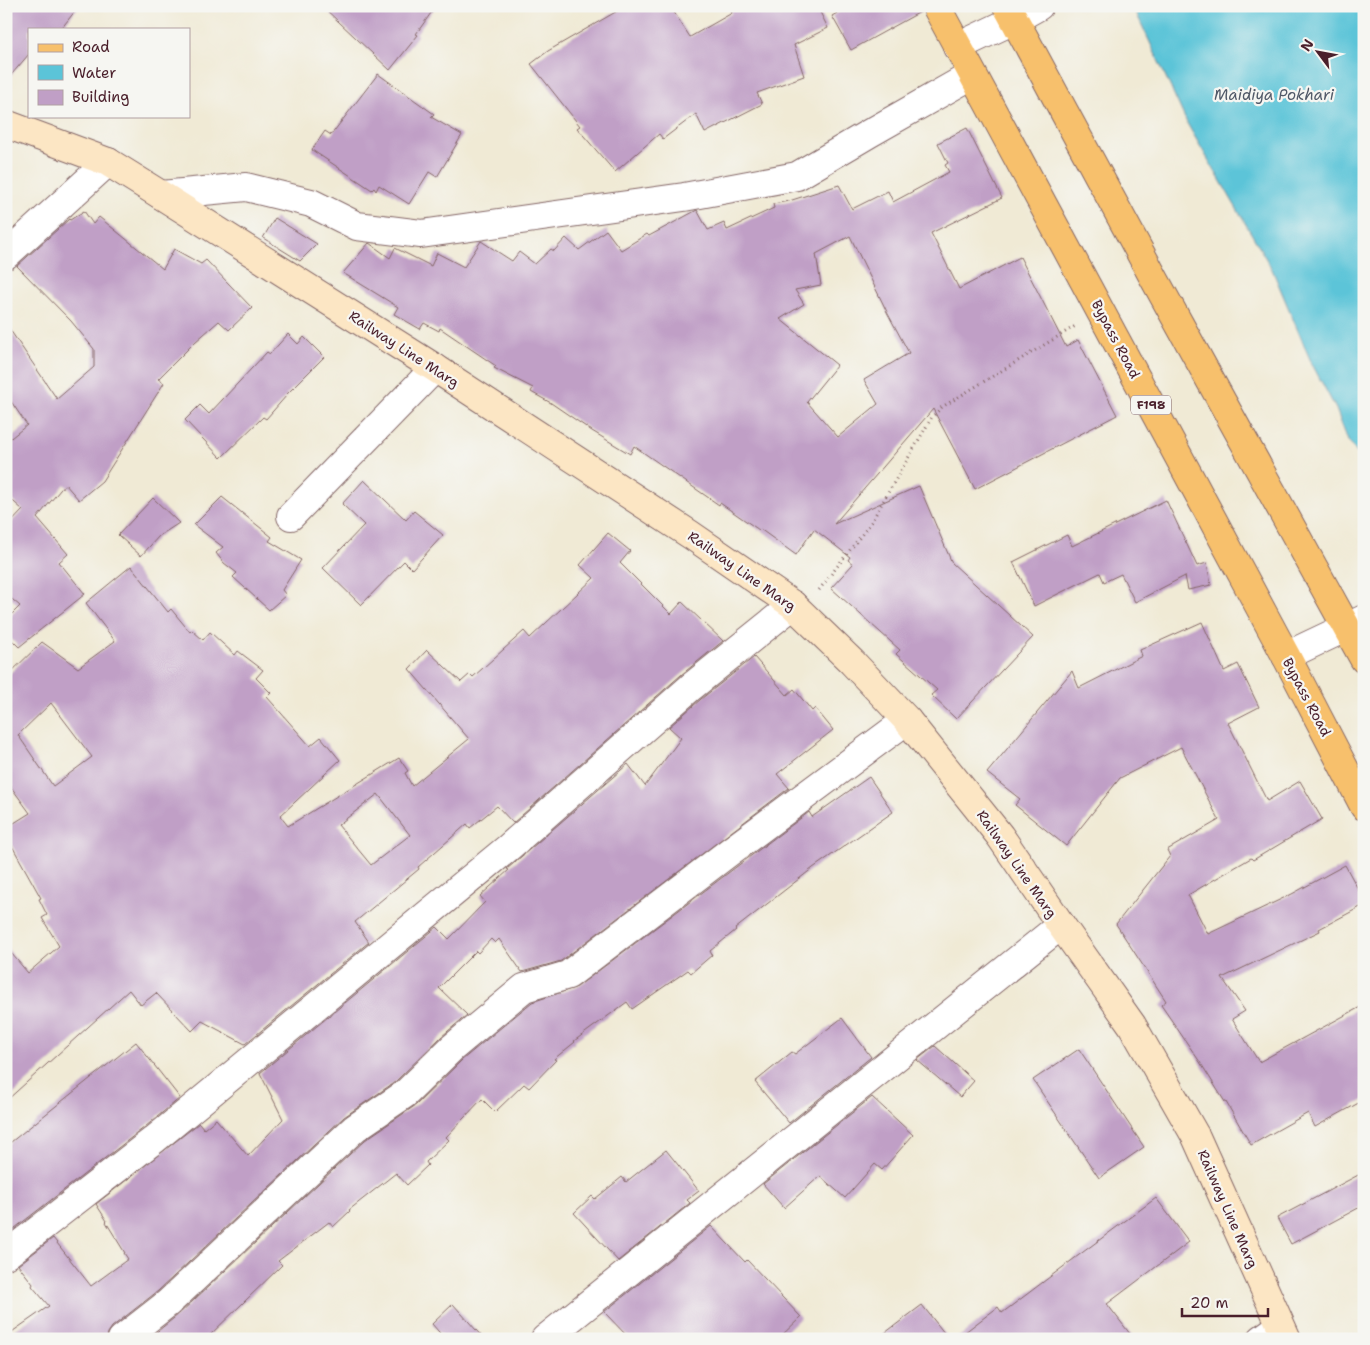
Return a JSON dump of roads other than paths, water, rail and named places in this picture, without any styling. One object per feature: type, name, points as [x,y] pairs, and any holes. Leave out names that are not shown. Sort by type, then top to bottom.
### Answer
[{"type":"main road","name":"Bypass Road","points":[[936,6],[1286,656],[1364,806]]},
{"type":"main road","points":[[1010,13],[1156,282],[1355,623],[1364,659]]},
{"type":"main road","name":"Railway Line Marg","points":[[6,124],[108,162],[161,194],[691,534],[798,609],[907,720],[1000,836],[1061,926],[1132,1024],[1196,1137],[1277,1334]]},
{"type":"street","points":[[957,47],[1010,13],[1039,6]]},
{"type":"street","points":[[161,194],[246,187],[311,203],[357,226],[421,234],[684,197],[797,176],[972,75]]},
{"type":"street","points":[[6,255],[108,162]]},
{"type":"street","points":[[291,516],[435,368]]},
{"type":"street","points":[[6,1255],[170,1126],[509,846],[691,687],[798,609]]},
{"type":"street","points":[[1286,656],[1355,623]]},
{"type":"street","points":[[122,1339],[168,1303],[356,1128],[405,1094],[452,1048],[524,988],[568,974],[907,720]]},
{"type":"street","points":[[544,1339],[1061,926]]},
{"type":"water","name":"Maidiya Pokhari","points":[[1135,6],[1364,6],[1364,462],[1348,441],[1336,409],[1312,364],[1272,269],[1188,125],[1135,10]]}]
